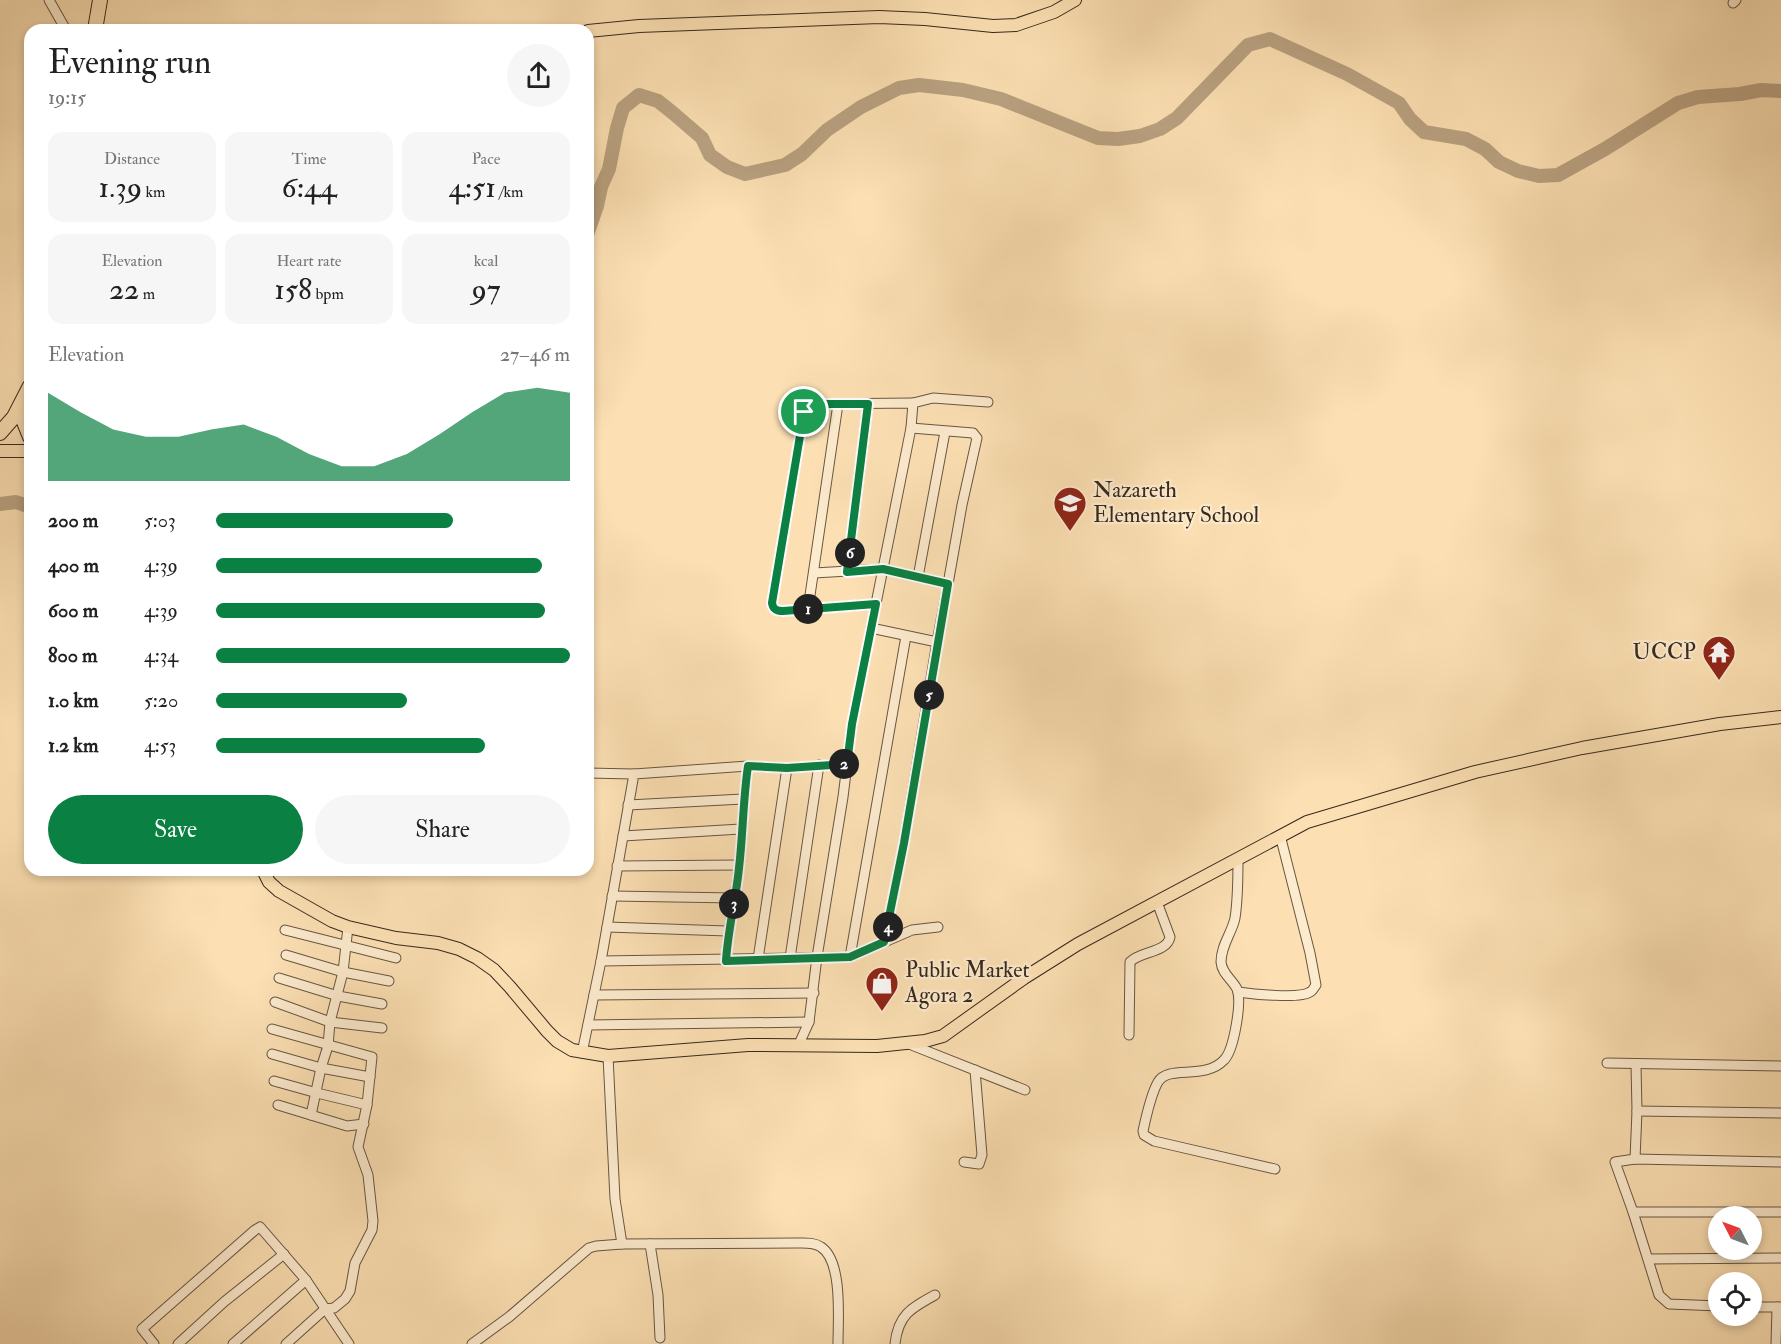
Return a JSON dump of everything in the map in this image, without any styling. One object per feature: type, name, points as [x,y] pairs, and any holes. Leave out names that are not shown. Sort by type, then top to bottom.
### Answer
[{"type":"highway","points":[[96,24],[100,0]]},
{"type":"highway","points":[[0,433],[14,417],[24,400]]},
{"type":"highway","points":[[22,404],[24,422]]},
{"type":"main road","points":[[594,30],[639,26],[879,17],[993,26],[1016,25],[1054,12],[1075,0]]},
{"type":"main road","points":[[0,451],[24,451]]},
{"type":"main road","points":[[267,876],[269,882],[279,891],[332,921],[396,938],[438,943],[459,949],[477,958],[494,970],[557,1041],[582,1053],[608,1056],[712,1047],[878,1046],[925,1041],[944,1036],[1024,978],[1078,944],[1307,822],[1333,812],[1475,772],[1582,748],[1720,724],[1781,717]]},
{"type":"street","points":[[49,0],[63,24]]},
{"type":"street","points":[[876,604],[778,611],[773,607],[804,412],[812,404],[913,403],[933,398],[987,402]]},
{"type":"street","points":[[798,1046],[809,1022],[852,724],[911,428],[913,403]]},
{"type":"street","points":[[808,609],[838,404]]},
{"type":"street","points":[[847,572],[868,404]]},
{"type":"street","points":[[884,942],[904,843],[948,584],[977,438],[973,433],[911,428]]},
{"type":"street","points":[[918,577],[945,432]]},
{"type":"street","points":[[814,573],[883,569],[948,584]]},
{"type":"street","points":[[872,628],[938,642]]},
{"type":"street","points":[[850,957],[906,636]]},
{"type":"street","points":[[594,773],[634,774],[748,766],[787,768],[847,764]]},
{"type":"street","points":[[790,958],[819,765]]},
{"type":"street","points":[[726,961],[728,931],[740,865],[743,799],[748,766]]},
{"type":"street","points":[[758,959],[787,768]]},
{"type":"street","points":[[582,1053],[601,961],[634,774]]},
{"type":"street","points":[[628,805],[743,799]]},
{"type":"street","points":[[623,836],[741,829]]},
{"type":"street","points":[[1238,992],[1262,995],[1301,995],[1310,992],[1316,985],[1280,836]]},
{"type":"street","points":[[1238,858],[1235,920],[1226,938],[1221,963],[1238,992],[1234,1037],[1224,1061],[1203,1072],[1170,1073],[1162,1077],[1155,1088],[1143,1131],[1144,1135],[1154,1141],[1275,1169]]},
{"type":"street","points":[[617,866],[740,865]]},
{"type":"street","points":[[612,896],[735,898]]},
{"type":"street","points":[[1129,1035],[1130,962],[1138,955],[1166,945],[1169,941],[1157,902]]},
{"type":"street","points":[[311,1115],[343,972],[348,927]]},
{"type":"street","points":[[607,927],[728,931]]},
{"type":"street","points":[[601,961],[726,961],[850,957],[912,930],[938,927]]},
{"type":"street","points":[[285,930],[396,958]]},
{"type":"street","points":[[286,955],[343,972],[389,981]]},
{"type":"street","points":[[279,978],[338,996],[382,1004]]},
{"type":"street","points":[[594,994],[814,993]]},
{"type":"street","points":[[275,1002],[330,1022],[382,1029]]},
{"type":"street","points":[[588,1025],[809,1022]]},
{"type":"street","points":[[272,1029],[372,1057],[367,1105],[358,1147],[368,1175],[372,1230],[355,1263],[350,1291],[345,1299],[334,1308],[324,1309],[286,1344]]},
{"type":"street","points":[[906,1043],[1025,1090]]},
{"type":"street","points":[[272,1054],[321,1068],[370,1077]]},
{"type":"street","points":[[608,1056],[615,1199],[621,1244]]},
{"type":"street","points":[[1607,1063],[1781,1066]]},
{"type":"street","points":[[1635,1159],[1636,1065]]},
{"type":"street","points":[[964,1162],[979,1164],[982,1155],[975,1070]]},
{"type":"street","points":[[274,1081],[367,1105]]},
{"type":"street","points":[[278,1104],[351,1126],[364,1124]]},
{"type":"street","points":[[1637,1112],[1781,1113]]},
{"type":"street","points":[[1708,1306],[1676,1305],[1663,1300],[1659,1295],[1649,1259],[1614,1162],[1635,1159],[1781,1162]]},
{"type":"street","points":[[1633,1212],[1781,1212]]},
{"type":"street","points":[[154,1344],[142,1329],[260,1227],[306,1280],[345,1342]]},
{"type":"street","points":[[472,1344],[509,1317],[588,1248],[621,1244],[797,1243],[820,1246],[830,1258],[834,1269],[837,1294],[838,1344]]},
{"type":"street","points":[[650,1244],[658,1295],[660,1338]]},
{"type":"street","points":[[178,1344],[224,1302],[284,1254]]},
{"type":"street","points":[[1649,1259],[1781,1258]]},
{"type":"street","points":[[233,1344],[306,1280]]},
{"type":"street","points":[[895,1344],[897,1327],[905,1314],[914,1306],[935,1295]]},
{"type":"street","points":[[1762,1306],[1779,1307],[1778,1343]]},
{"type":"waterway","points":[[594,215],[601,187],[609,169],[623,108],[639,95],[658,101],[702,138],[710,155],[727,167],[745,174],[785,165],[802,154],[827,130],[861,107],[899,88],[919,85],[963,90],[1001,99],[1098,138],[1118,139],[1140,136],[1160,129],[1177,118],[1248,45],[1270,39],[1347,74],[1399,103],[1410,119],[1424,132],[1466,139],[1485,149],[1499,162],[1518,171],[1539,176],[1558,175],[1605,149],[1678,103],[1698,97],[1761,90],[1781,91]]},
{"type":"waterway","points":[[0,504],[16,502],[24,505]]},
{"type":"place","name":"Nazareth Elementary School","points":[[1070,532]]},
{"type":"place","name":"UCCP","points":[[1719,681]]},
{"type":"place","name":"Public Market Agora 2","points":[[882,1012]]},
{"type":"route","points":[[812,404],[868,404],[847,572],[883,569],[948,584],[904,843],[884,942],[850,957],[726,961],[728,931],[740,865],[743,799],[748,766],[787,768],[847,764],[852,724],[876,604],[783,611],[775,610],[773,607],[804,412],[812,404]]}]
